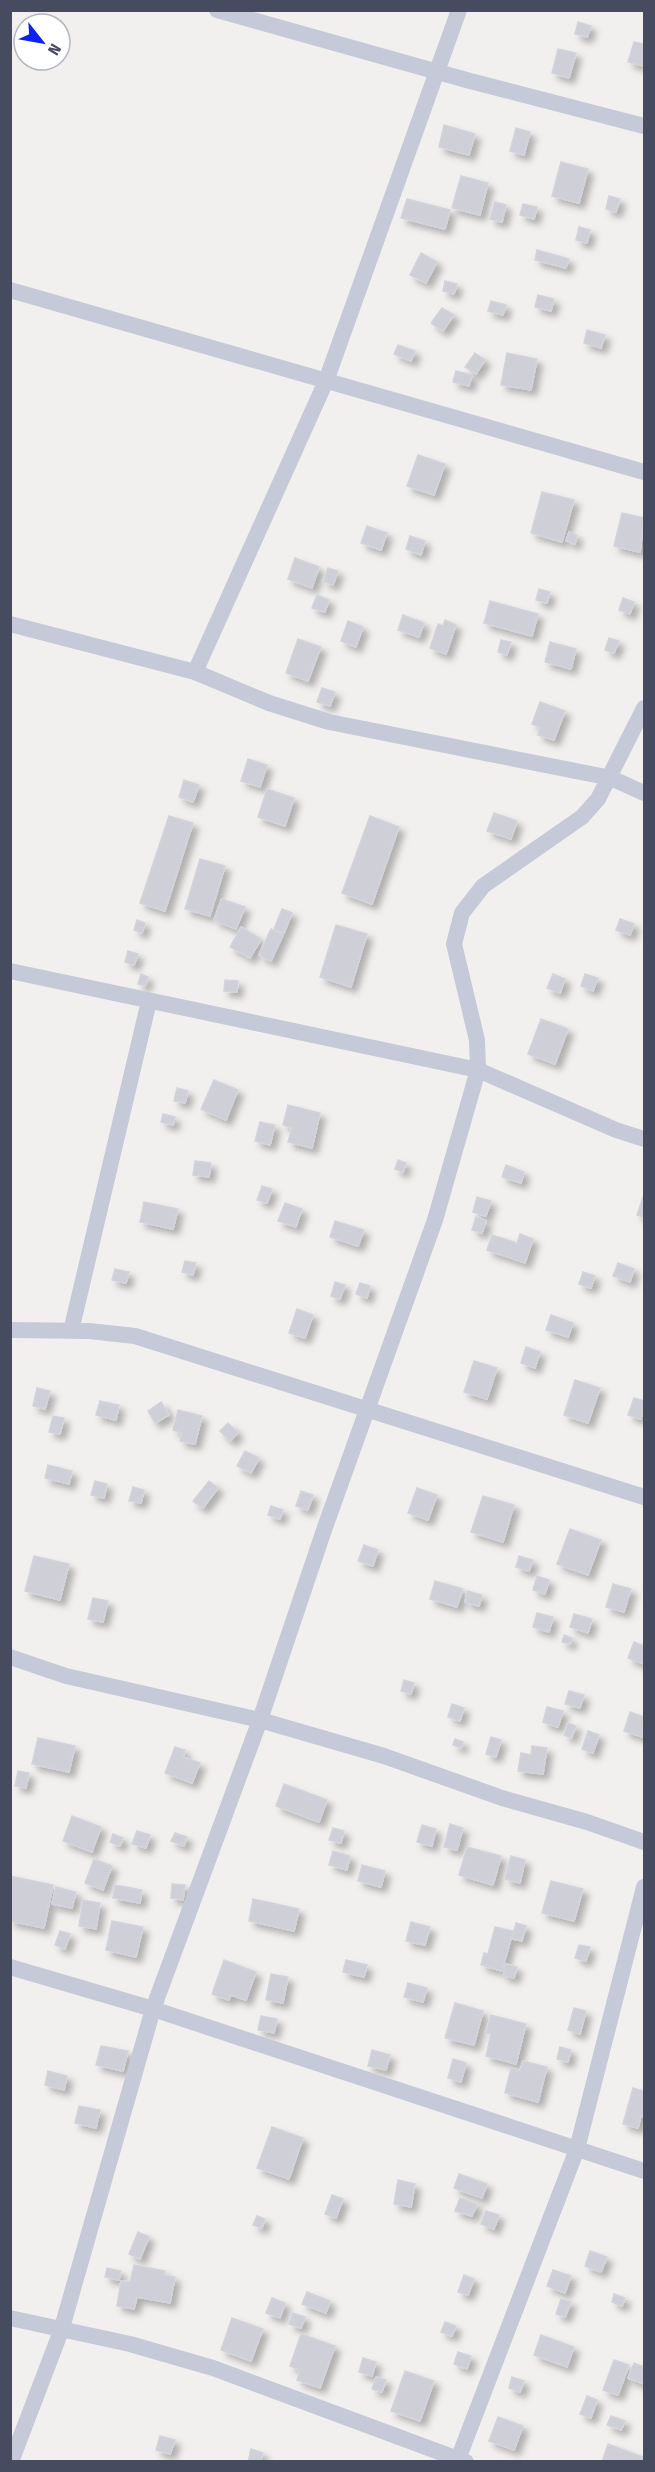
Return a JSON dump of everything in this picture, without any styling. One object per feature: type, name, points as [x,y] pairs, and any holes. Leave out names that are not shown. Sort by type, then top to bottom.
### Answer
[{"type":"street","points":[[217,10],[645,126]]},
{"type":"street","points":[[195,672],[326,381],[459,10]]},
{"type":"street","points":[[10,290],[645,472]]},
{"type":"street","points":[[10,624],[195,672],[269,703],[330,722],[611,778],[645,793]]},
{"type":"street","points":[[11,2462],[61,2331],[153,2009],[260,1720],[435,1220],[478,1070],[477,1041],[454,944],[462,913],[483,886],[582,817],[598,799],[611,778],[645,708]]},
{"type":"street","points":[[10,971],[478,1070],[616,1130],[645,1139]]},
{"type":"street","points":[[71,1331],[149,1001]]},
{"type":"street","points":[[10,1330],[71,1331],[135,1336],[645,1497]]},
{"type":"street","points":[[10,1657],[66,1676],[260,1720],[384,1756],[502,1798],[645,1842]]},
{"type":"street","points":[[10,2318],[61,2331],[130,2344],[213,2368],[461,2460],[577,2149],[645,1887]]},
{"type":"street","points":[[10,1967],[153,2009],[645,2171]]},
{"type":"building","points":[[578,22],[591,26],[587,37],[575,34]]},
{"type":"building","points":[[634,42],[644,44],[644,66],[628,62]]},
{"type":"building","points":[[558,49],[576,53],[569,78],[552,73]]},
{"type":"building","points":[[444,125],[475,134],[469,155],[439,147]]},
{"type":"building","points":[[516,128],[530,132],[524,155],[510,151]]},
{"type":"building","points":[[561,162],[588,169],[579,203],[552,196]]},
{"type":"building","points":[[461,176],[488,183],[480,215],[452,208]]},
{"type":"building","points":[[609,196],[620,199],[616,212],[606,209]]},
{"type":"building","points":[[407,199],[450,210],[445,229],[401,218]]},
{"type":"building","points":[[495,202],[506,205],[502,222],[490,219]]},
{"type":"building","points":[[523,204],[537,207],[534,219],[520,215]]},
{"type":"building","points":[[579,227],[590,230],[587,243],[576,240]]},
{"type":"building","points":[[537,250],[569,259],[566,268],[535,260]]},
{"type":"building","points":[[421,253],[437,262],[426,283],[410,275]]},
{"type":"building","points":[[445,281],[457,284],[454,294],[443,291]]},
{"type":"building","points":[[538,295],[554,299],[551,311],[535,307]]},
{"type":"building","points":[[491,301],[506,305],[503,315],[488,311]]},
{"type":"building","points":[[442,308],[454,315],[443,331],[431,323]]},
{"type":"building","points":[[587,330],[605,335],[601,348],[584,343]]},
{"type":"building","points":[[398,345],[415,351],[411,361],[394,354]]},
{"type":"building","points":[[475,353],[485,360],[476,374],[465,367]]},
{"type":"building","points":[[507,353],[537,359],[531,390],[501,385]]},
{"type":"building","points":[[456,371],[472,375],[469,386],[453,382]]},
{"type":"building","points":[[418,455],[445,464],[434,495],[407,486]]},
{"type":"building","points":[[542,492],[574,500],[562,542],[531,533]]},
{"type":"building","points":[[622,513],[644,518],[640,552],[614,546]]},
{"type":"building","points":[[367,526],[387,533],[381,550],[361,543]]},
{"type":"building","points":[[569,532],[577,535],[575,544],[566,541]]},
{"type":"building","points":[[410,536],[425,541],[421,555],[406,549]]},
{"type":"building","points":[[295,558],[319,567],[312,588],[288,579]]},
{"type":"building","points":[[328,568],[338,571],[333,585],[323,581]]},
{"type":"building","points":[[539,589],[550,592],[547,603],[536,600]]},
{"type":"building","points":[[317,595],[329,600],[325,612],[312,608]]},
{"type":"building","points":[[623,598],[634,602],[630,614],[619,610]]},
{"type":"building","points":[[490,601],[538,614],[532,636],[484,623]]},
{"type":"building","points":[[403,615],[424,623],[419,637],[398,630]]},
{"type":"building","points":[[445,620],[456,625],[446,654],[430,648],[438,624],[443,626]]},
{"type":"building","points":[[348,621],[363,627],[356,647],[341,641]]},
{"type":"building","points":[[609,638],[619,641],[614,653],[605,650]]},
{"type":"building","points":[[298,639],[321,647],[308,681],[286,673]]},
{"type":"building","points":[[501,640],[511,642],[507,655],[498,652]]},
{"type":"building","points":[[550,642],[576,649],[571,669],[545,662]]},
{"type":"building","points":[[322,688],[335,692],[330,706],[317,702]]},
{"type":"building","points":[[540,702],[565,711],[554,740],[538,735],[540,727],[532,724]]},
{"type":"building","points":[[248,759],[267,765],[260,787],[241,781]]},
{"type":"building","points":[[184,780],[199,785],[193,802],[179,797]]},
{"type":"building","points":[[267,789],[294,798],[285,826],[258,817]]},
{"type":"building","points":[[494,813],[517,821],[511,839],[487,831]]},
{"type":"building","points":[[169,816],[193,823],[165,911],[140,903]]},
{"type":"building","points":[[370,816],[399,827],[372,904],[342,893]]},
{"type":"building","points":[[200,859],[225,866],[210,916],[185,909]]},
{"type":"building","points":[[222,899],[245,907],[236,929],[214,920]]},
{"type":"building","points":[[282,909],[292,913],[284,933],[274,929]]},
{"type":"building","points":[[620,919],[634,924],[630,935],[616,930]]},
{"type":"building","points":[[137,920],[145,923],[142,933],[134,930]]},
{"type":"building","points":[[336,925],[367,934],[351,987],[320,977]]},
{"type":"building","points":[[241,927],[261,939],[250,958],[230,947]]},
{"type":"building","points":[[271,929],[283,935],[271,961],[259,955]]},
{"type":"building","points":[[128,951],[138,954],[134,965],[125,962]]},
{"type":"building","points":[[141,974],[148,977],[145,986],[138,984]]},
{"type":"building","points":[[553,974],[565,979],[560,993],[547,988]]},
{"type":"building","points":[[585,974],[598,978],[593,991],[581,986]]},
{"type":"building","points":[[225,980],[238,981],[237,992],[224,991]]},
{"type":"building","points":[[541,1019],[568,1029],[555,1064],[528,1054]]},
{"type":"building","points":[[214,1080],[238,1090],[226,1120],[201,1109]]},
{"type":"building","points":[[177,1088],[188,1091],[185,1103],[174,1101]]},
{"type":"building","points":[[288,1105],[320,1113],[312,1148],[288,1142],[292,1128],[283,1125]]},
{"type":"building","points":[[163,1114],[175,1117],[173,1125],[161,1122]]},
{"type":"building","points":[[260,1122],[275,1125],[270,1145],[255,1141]]},
{"type":"building","points":[[398,1160],[406,1163],[403,1172],[395,1169]]},
{"type":"building","points":[[195,1161],[211,1163],[209,1177],[193,1175]]},
{"type":"building","points":[[506,1165],[524,1172],[521,1183],[502,1177]]},
{"type":"building","points":[[262,1186],[272,1189],[267,1203],[257,1200]]},
{"type":"building","points":[[477,1197],[491,1201],[486,1216],[473,1212]]},
{"type":"building","points":[[644,1197],[644,1217],[637,1215]]},
{"type":"building","points":[[144,1202],[178,1209],[173,1229],[140,1222]]},
{"type":"building","points":[[285,1203],[302,1209],[296,1227],[278,1221]]},
{"type":"building","points":[[476,1217],[486,1221],[482,1233],[472,1230]]},
{"type":"building","points":[[335,1221],[364,1230],[358,1246],[330,1237]]},
{"type":"building","points":[[520,1234],[533,1239],[525,1263],[487,1250],[492,1235],[517,1243]]},
{"type":"building","points":[[185,1261],[196,1263],[193,1275],[182,1272]]},
{"type":"building","points":[[618,1263],[634,1269],[630,1282],[613,1276]]},
{"type":"building","points":[[115,1269],[129,1272],[126,1283],[112,1280]]},
{"type":"building","points":[[583,1272],[595,1276],[591,1288],[579,1284]]},
{"type":"building","points":[[335,1282],[345,1285],[340,1299],[331,1296]]},
{"type":"building","points":[[360,1283],[370,1286],[367,1298],[356,1294]]},
{"type":"building","points":[[297,1309],[313,1315],[305,1338],[289,1333]]},
{"type":"building","points":[[551,1315],[573,1323],[568,1337],[546,1330]]},
{"type":"building","points":[[526,1347],[540,1352],[535,1368],[521,1363]]},
{"type":"building","points":[[474,1361],[497,1368],[487,1399],[464,1392]]},
{"type":"building","points":[[575,1380],[600,1388],[588,1423],[564,1415]]},
{"type":"building","points":[[37,1388],[50,1391],[45,1409],[33,1406]]},
{"type":"building","points":[[634,1398],[644,1401],[641,1419],[628,1415]]},
{"type":"building","points":[[100,1401],[119,1405],[116,1420],[96,1415]]},
{"type":"building","points":[[161,1402],[169,1415],[155,1423],[148,1411]]},
{"type":"building","points":[[178,1410],[202,1416],[195,1444],[180,1441],[182,1433],[173,1430]]},
{"type":"building","points":[[53,1416],[64,1418],[60,1434],[49,1432]]},
{"type":"building","points":[[228,1423],[238,1433],[230,1441],[220,1431]]},
{"type":"building","points":[[245,1451],[259,1458],[251,1473],[237,1466]]},
{"type":"building","points":[[48,1465],[72,1471],[69,1484],[45,1478]]},
{"type":"building","points":[[95,1481],[107,1484],[104,1498],[91,1495]]},
{"type":"building","points":[[209,1481],[218,1488],[203,1508],[193,1501]]},
{"type":"building","points":[[133,1487],[144,1490],[141,1503],[129,1501]]},
{"type":"building","points":[[417,1488],[437,1495],[428,1520],[408,1513]]},
{"type":"building","points":[[301,1491],[313,1495],[308,1510],[296,1506]]},
{"type":"building","points":[[483,1496],[514,1505],[503,1542],[471,1532]]},
{"type":"building","points":[[271,1506],[283,1510],[280,1519],[268,1515]]},
{"type":"building","points":[[570,1529],[601,1540],[588,1575],[557,1564]]},
{"type":"building","points":[[364,1545],[378,1550],[373,1566],[358,1561]]},
{"type":"building","points":[[34,1556],[69,1564],[60,1600],[25,1591]]},
{"type":"building","points":[[519,1556],[533,1560],[529,1571],[516,1567]]},
{"type":"building","points":[[537,1576],[549,1580],[545,1594],[533,1590]]},
{"type":"building","points":[[435,1581],[463,1589],[457,1607],[430,1599]]},
{"type":"building","points":[[613,1584],[631,1589],[624,1612],[606,1607]]},
{"type":"building","points":[[468,1591],[482,1595],[479,1606],[465,1602]]},
{"type":"building","points":[[93,1598],[108,1601],[103,1622],[88,1619]]},
{"type":"building","points":[[537,1613],[553,1617],[549,1632],[533,1627]]},
{"type":"building","points":[[574,1614],[592,1619],[588,1633],[570,1627]]},
{"type":"building","points":[[564,1635],[572,1638],[570,1644],[562,1642]]},
{"type":"building","points":[[634,1642],[644,1646],[644,1664],[628,1658]]},
{"type":"building","points":[[404,1680],[414,1683],[411,1694],[401,1691]]},
{"type":"building","points":[[569,1691],[584,1695],[580,1708],[565,1704]]},
{"type":"building","points":[[452,1704],[464,1708],[460,1721],[448,1717]]},
{"type":"building","points":[[547,1707],[563,1711],[558,1727],[543,1722]]},
{"type":"building","points":[[630,1712],[644,1717],[642,1737],[624,1731]]},
{"type":"building","points":[[568,1723],[576,1726],[571,1738],[564,1735]]},
{"type":"building","points":[[588,1731],[599,1735],[593,1753],[582,1749]]},
{"type":"building","points":[[491,1737],[501,1740],[496,1757],[486,1754]]},
{"type":"building","points":[[38,1738],[75,1746],[69,1772],[32,1764]]},
{"type":"building","points":[[455,1739],[463,1742],[461,1748],[453,1745]]},
{"type":"building","points":[[532,1746],[547,1748],[543,1774],[518,1771],[521,1753],[531,1755]]},
{"type":"building","points":[[175,1747],[185,1750],[183,1757],[200,1763],[192,1783],[165,1773]]},
{"type":"building","points":[[18,1771],[29,1773],[26,1788],[15,1786]]},
{"type":"building","points":[[284,1784],[327,1800],[319,1822],[276,1806]]},
{"type":"building","points":[[72,1816],[101,1827],[92,1852],[63,1841]]},
{"type":"building","points":[[450,1824],[463,1828],[457,1850],[444,1847]]},
{"type":"building","points":[[422,1825],[436,1829],[432,1846],[417,1842]]},
{"type":"building","points":[[333,1828],[344,1831],[341,1843],[329,1840]]},
{"type":"building","points":[[137,1831],[150,1835],[146,1848],[132,1844]]},
{"type":"building","points":[[175,1833],[187,1837],[184,1846],[171,1841]]},
{"type":"building","points":[[113,1834],[123,1838],[120,1846],[110,1842]]},
{"type":"building","points":[[467,1847],[501,1856],[493,1885],[459,1875]]},
{"type":"building","points":[[333,1851],[350,1856],[347,1870],[329,1865]]},
{"type":"building","points":[[511,1856],[525,1860],[520,1883],[505,1879]]},
{"type":"building","points":[[94,1859],[112,1866],[103,1890],[85,1883]]},
{"type":"building","points":[[362,1865],[385,1871],[381,1887],[358,1881]]},
{"type":"building","points":[[10,1876],[53,1885],[44,1928],[10,1921]]},
{"type":"building","points":[[551,1881],[583,1889],[574,1921],[542,1913]]},
{"type":"building","points":[[172,1884],[185,1885],[183,1900],[171,1898]]},
{"type":"building","points":[[115,1885],[142,1890],[140,1903],[113,1898]]},
{"type":"building","points":[[56,1887],[76,1892],[72,1908],[52,1904]]},
{"type":"building","points":[[253,1899],[299,1909],[294,1931],[249,1921]]},
{"type":"building","points":[[83,1900],[100,1903],[96,1929],[79,1926]]},
{"type":"building","points":[[112,1921],[143,1927],[136,1957],[106,1950]]},
{"type":"building","points":[[411,1922],[430,1927],[425,1945],[406,1941]]},
{"type":"building","points":[[516,1923],[526,1926],[522,1941],[512,1939]]},
{"type":"building","points":[[495,1927],[513,1931],[502,1971],[481,1965],[484,1953],[488,1954]]},
{"type":"building","points":[[60,1931],[70,1934],[65,1949],[55,1945]]},
{"type":"building","points":[[579,1945],[590,1947],[586,1961],[575,1958]]},
{"type":"building","points":[[224,1960],[256,1972],[246,2000],[231,1995],[229,2000],[212,1994]]},
{"type":"building","points":[[346,1960],[367,1965],[364,1977],[343,1972]]},
{"type":"building","points":[[506,1964],[517,1967],[514,1978],[503,1976]]},
{"type":"building","points":[[271,1974],[288,1977],[283,2003],[266,2000]]},
{"type":"building","points":[[408,1983],[427,1988],[423,2002],[404,1997]]},
{"type":"building","points":[[455,2003],[483,2011],[474,2045],[445,2038]]},
{"type":"building","points":[[574,2008],[586,2011],[580,2034],[568,2030]]},
{"type":"building","points":[[491,2015],[526,2024],[516,2064],[486,2056],[491,2034],[486,2033]]},
{"type":"building","points":[[261,2016],[277,2019],[274,2033],[258,2030]]},
{"type":"building","points":[[101,2046],[128,2051],[123,2071],[96,2065]]},
{"type":"building","points":[[560,2047],[571,2050],[568,2062],[557,2059]]},
{"type":"building","points":[[372,2050],[390,2055],[386,2070],[368,2066]]},
{"type":"building","points":[[453,2059],[466,2063],[461,2082],[448,2078]]},
{"type":"building","points":[[523,2061],[547,2067],[538,2102],[505,2093],[511,2068],[520,2071]]},
{"type":"building","points":[[48,2071],[67,2076],[64,2090],[45,2085]]},
{"type":"building","points":[[633,2088],[644,2091],[644,2117],[641,2116],[638,2128],[623,2124]]},
{"type":"building","points":[[79,2106],[100,2110],[96,2128],[75,2123]]},
{"type":"building","points":[[272,2127],[303,2138],[289,2179],[257,2168]]},
{"type":"building","points":[[459,2174],[487,2184],[482,2198],[454,2188]]},
{"type":"building","points":[[398,2180],[415,2184],[411,2207],[394,2204]]},
{"type":"building","points":[[332,2195],[343,2199],[336,2218],[325,2214]]},
{"type":"building","points":[[460,2198],[477,2204],[472,2216],[455,2211]]},
{"type":"building","points":[[486,2211],[499,2215],[494,2229],[481,2224]]},
{"type":"building","points":[[257,2216],[265,2219],[262,2228],[253,2225]]},
{"type":"building","points":[[138,2232],[149,2237],[140,2259],[129,2254]]},
{"type":"building","points":[[590,2251],[607,2257],[601,2272],[585,2266]]},
{"type":"building","points":[[134,2265],[165,2271],[164,2275],[175,2277],[170,2303],[137,2297],[134,2309],[117,2306],[121,2281],[130,2282]]},
{"type":"building","points":[[107,2268],[121,2271],[119,2280],[105,2277]]},
{"type":"building","points":[[553,2270],[571,2276],[565,2293],[547,2286]]},
{"type":"building","points":[[464,2275],[474,2279],[468,2295],[458,2292]]},
{"type":"building","points":[[307,2292],[330,2301],[326,2313],[302,2304]]},
{"type":"building","points":[[614,2294],[625,2298],[622,2306],[612,2302]]},
{"type":"building","points":[[272,2298],[285,2303],[280,2318],[266,2313]]},
{"type":"building","points":[[561,2299],[571,2302],[565,2317],[556,2314]]},
{"type":"building","points":[[293,2313],[305,2317],[301,2328],[289,2324]]},
{"type":"building","points":[[232,2318],[263,2329],[251,2361],[221,2350]]},
{"type":"building","points":[[445,2322],[456,2326],[452,2336],[441,2332]]},
{"type":"building","points":[[301,2334],[335,2346],[320,2388],[297,2380],[300,2370],[290,2366]]},
{"type":"building","points":[[541,2335],[574,2347],[567,2367],[534,2355]]},
{"type":"building","points":[[458,2352],[471,2356],[467,2369],[454,2364]]},
{"type":"building","points":[[363,2358],[376,2362],[372,2376],[359,2372]]},
{"type":"building","points":[[614,2360],[629,2365],[618,2395],[603,2390]]},
{"type":"building","points":[[634,2363],[644,2367],[644,2384],[628,2378]]},
{"type":"building","points":[[405,2371],[434,2381],[420,2421],[391,2411]]},
{"type":"building","points":[[376,2377],[386,2380],[382,2392],[372,2389]]},
{"type":"building","points":[[512,2377],[524,2381],[520,2392],[509,2388]]},
{"type":"building","points":[[587,2396],[597,2400],[591,2418],[580,2414]]},
{"type":"building","points":[[611,2416],[625,2421],[621,2430],[607,2425]]},
{"type":"building","points":[[498,2417],[523,2426],[514,2450],[489,2441]]},
{"type":"building","points":[[160,2436],[175,2440],[170,2454],[156,2450]]},
{"type":"building","points":[[608,2444],[643,2457],[641,2462],[602,2462]]},
{"type":"building","points":[[251,2449],[263,2453],[260,2462],[248,2462]]}]
